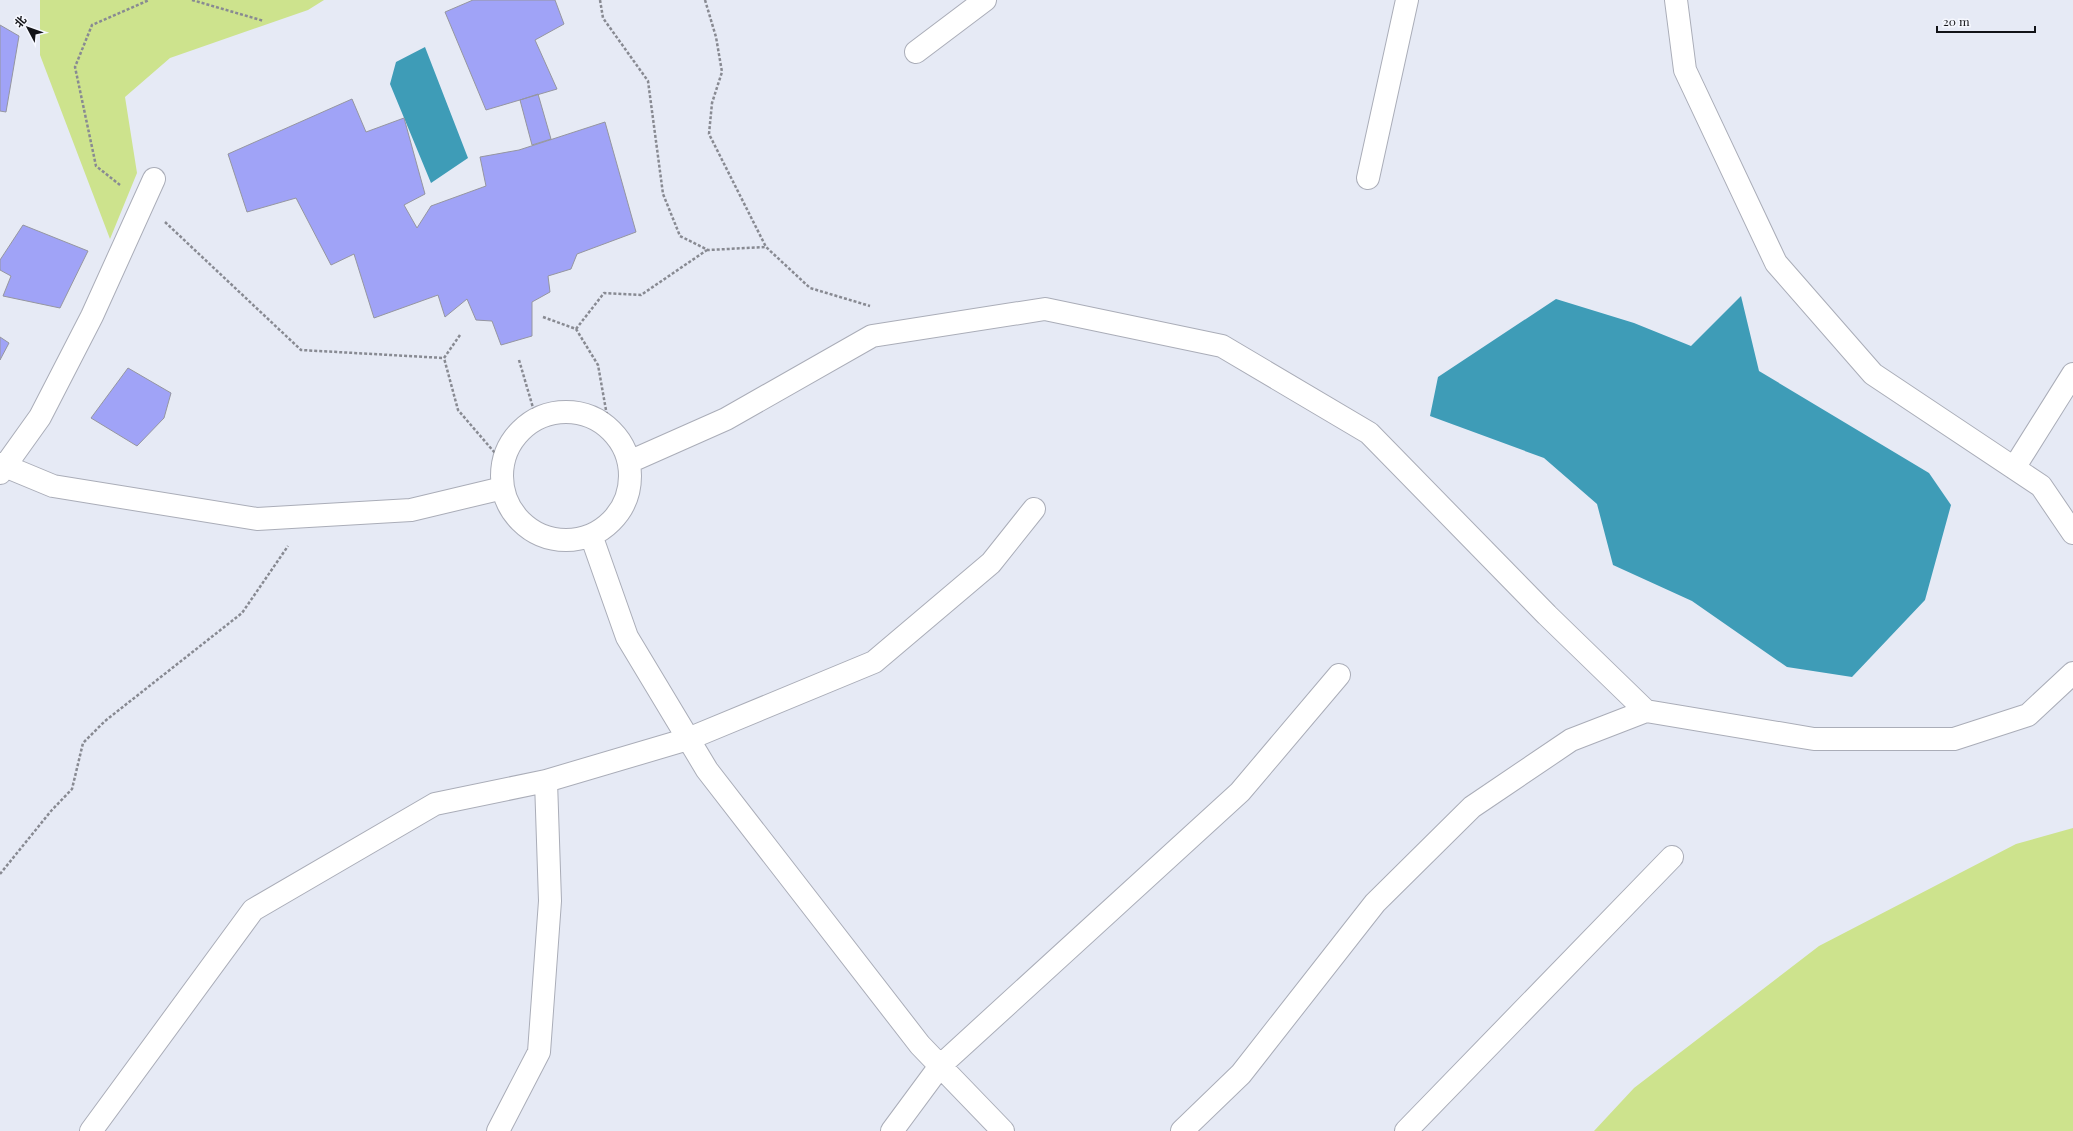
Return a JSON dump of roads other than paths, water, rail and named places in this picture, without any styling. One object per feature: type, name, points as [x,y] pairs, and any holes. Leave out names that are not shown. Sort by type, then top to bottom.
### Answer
[{"type":"street","points":[[916,52],[985,0]]},
{"type":"street","points":[[1368,178],[1406,0]]},
{"type":"street","points":[[1676,0],[1685,70],[1776,263],[1873,374],[2041,486],[2073,533]]},
{"type":"street","points":[[154,179],[144,205],[92,316],[40,417],[2,468],[53,486],[257,519],[411,510],[503,488]]},
{"type":"street","points":[[629,462],[726,419],[872,336],[1045,309],[1222,346],[1369,433],[1541,609],[1646,711]]},
{"type":"street","points":[[2014,468],[2073,374]]},
{"type":"street","points":[[558,411],[589,415],[608,427],[621,441],[629,462],[630,484],[624,505],[610,523],[591,535],[560,540],[538,534],[520,521],[511,509],[503,488],[503,462],[511,442],[536,418],[558,411]]},
{"type":"street","points":[[91,1131],[253,910],[435,804],[546,781],[688,739],[874,662],[991,562],[1034,509]]},
{"type":"street","points":[[591,535],[627,637],[707,770],[920,1045],[1003,1131]]},
{"type":"street","points":[[1182,1131],[1241,1074],[1375,904],[1472,807],[1571,740],[1646,711],[1814,739],[1954,739],[2028,715],[2073,673]]},
{"type":"street","points":[[892,1131],[940,1066],[1240,792],[1339,675]]},
{"type":"street","points":[[498,1131],[539,1052],[550,901],[546,781]]},
{"type":"street","points":[[1406,1131],[1672,857]]},
{"type":"water","points":[[425,47],[468,158],[431,183],[390,84],[396,62]]},
{"type":"water","points":[[1741,296],[1759,371],[1929,473],[1951,505],[1925,600],[1852,677],[1787,667],[1692,601],[1613,565],[1597,504],[1544,458],[1430,416],[1438,377],[1556,299],[1634,323],[1691,346]]}]
